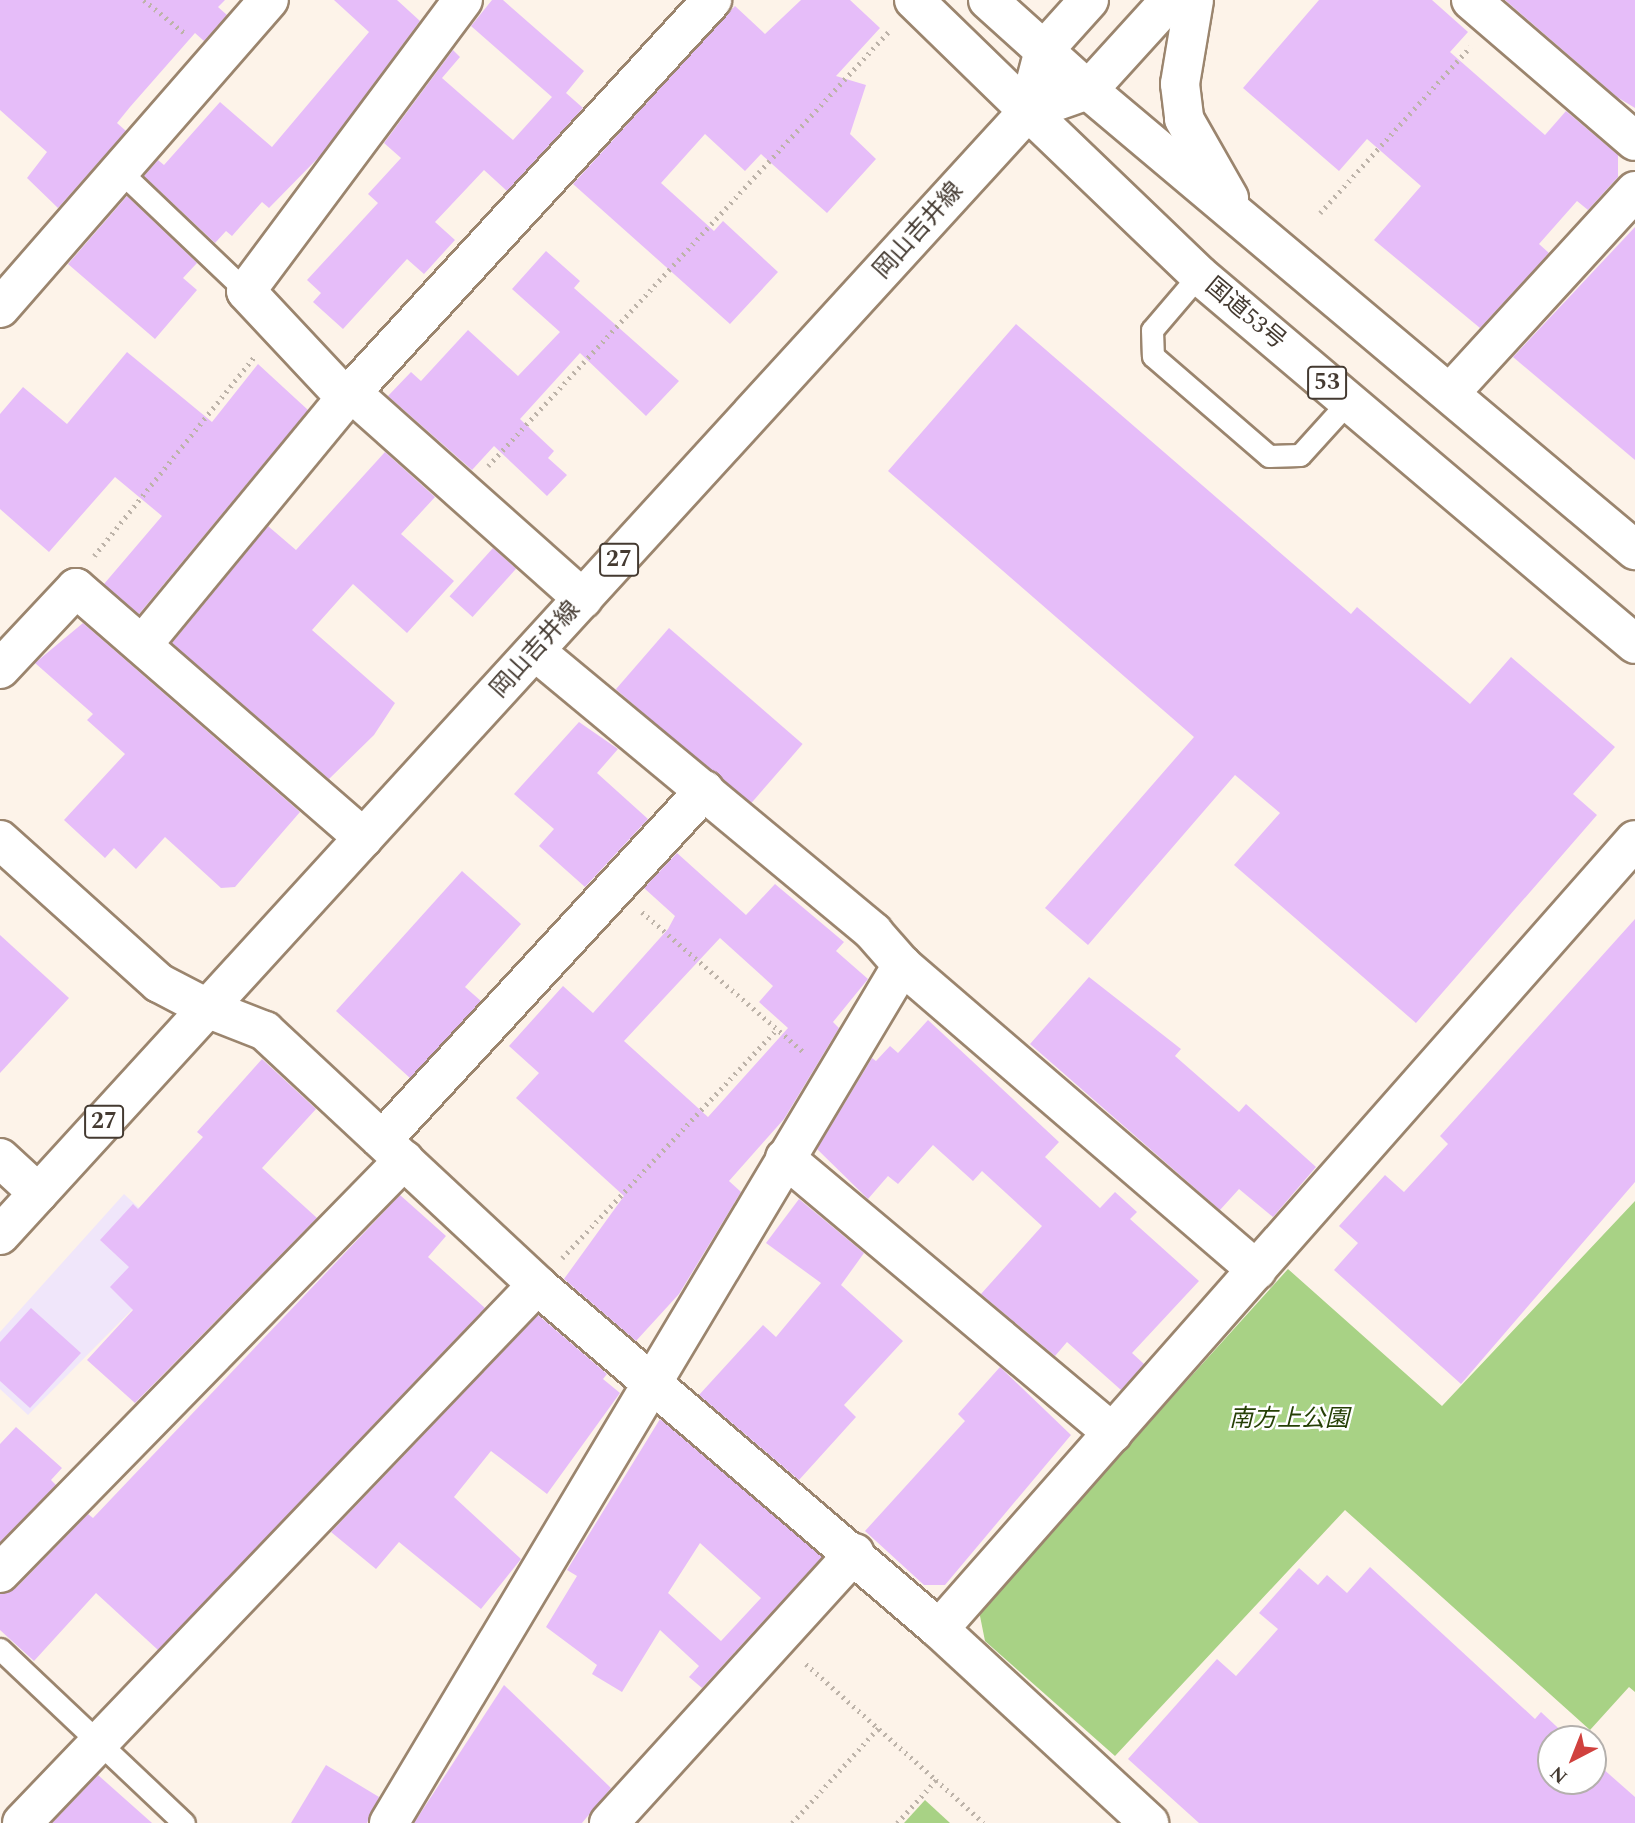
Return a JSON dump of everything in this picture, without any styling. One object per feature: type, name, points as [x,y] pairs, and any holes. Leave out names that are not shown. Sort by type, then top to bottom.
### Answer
[{"type":"main road","points":[[0,308],[111,177],[123,174],[269,0]]},
{"type":"main road","points":[[463,0],[246,291],[350,396],[583,599]]},
{"type":"main road","points":[[143,644],[350,396],[712,0]]},
{"type":"main road","points":[[988,0],[1088,90],[1635,550]]},
{"type":"main road","points":[[1028,111],[1044,50],[1089,0]]},
{"type":"main road","points":[[1088,90],[1170,0]]},
{"type":"main road","points":[[1194,0],[1180,84],[1184,119],[1242,217]]},
{"type":"main road","points":[[1482,10],[1635,141]]},
{"type":"main road","name":"国道53号","points":[[905,12],[1028,111],[1199,275],[1635,644]]},
{"type":"main road","name":"岡山吉井線","points":[[0,1235],[1028,111],[1088,90]]},
{"type":"main road","points":[[1450,393],[1635,191]]},
{"type":"main road","points":[[0,669],[76,588],[364,838]]},
{"type":"main road","points":[[535,651],[873,932],[902,965],[1257,1270]]},
{"type":"main road","points":[[0,1573],[393,1150],[614,888],[705,790]]},
{"type":"main road","points":[[0,840],[159,982],[209,1009],[265,1031],[537,1285],[855,1553],[1149,1823]]},
{"type":"main road","points":[[939,1629],[1635,840]]},
{"type":"main road","points":[[389,1823],[902,965]]},
{"type":"main road","points":[[0,1158],[38,1194]]},
{"type":"main road","points":[[785,1158],[1113,1433]]},
{"type":"main road","points":[[22,1823],[537,1285]]},
{"type":"main road","points":[[609,1823],[855,1553]]},
{"type":"lane","points":[[123,174],[246,291]]},
{"type":"lane","points":[[1199,275],[1152,330],[1153,356],[1269,456],[1300,455],[1349,401]]},
{"type":"lane","points":[[0,1649],[184,1823]]},
{"type":"path","points":[[144,0],[218,60]]},
{"type":"path","points":[[1320,213],[1482,10]]},
{"type":"path","points":[[461,495],[905,12]]},
{"type":"path","points":[[76,588],[75,578],[148,495],[278,326]]},
{"type":"path","points":[[614,888],[834,1077]]},
{"type":"path","points":[[537,1285],[777,1029]]},
{"type":"path","points":[[797,1656],[984,1823]]},
{"type":"path","points":[[792,1823],[878,1728]]},
{"type":"path","points":[[897,1823],[936,1780]]},
{"type":"shaded area","points":[[124,1194],[188,1253],[28,1415],[0,1389],[0,1332]]},
{"type":"green space","name":"南方上公園","points":[[1635,1201],[1635,1692],[1629,1687],[1595,1725],[1584,1725],[1345,1510],[1115,1756],[985,1641],[979,1611],[1288,1269],[1442,1406]]},
{"type":"green space","points":[[925,1800],[950,1823],[904,1823]]},
{"type":"building","points":[[0,0],[225,0],[218,7],[227,15],[204,41],[195,33],[130,107],[117,123],[126,131],[58,208],[27,178],[47,152],[0,110]]},
{"type":"building","points":[[334,0],[397,0],[420,21],[320,156],[269,208],[262,202],[232,236],[226,231],[215,243],[144,176],[158,160],[164,165],[220,102],[272,147],[369,32]]},
{"type":"building","points":[[492,0],[503,0],[584,71],[566,93],[583,108],[507,191],[484,170],[435,222],[455,240],[424,274],[407,259],[343,329],[313,302],[321,293],[307,280],[378,203],[368,194],[401,158],[384,143],[453,50],[460,57],[442,78],[513,140],[552,97],[471,26]]},
{"type":"building","points":[[801,0],[850,0],[880,28],[836,76],[866,85],[850,134],[876,159],[827,213],[761,154],[745,171],[705,134],[661,183],[714,231],[723,221],[778,272],[730,324],[573,184],[735,6],[765,34]]},
{"type":"building","points":[[1319,0],[1432,0],[1468,32],[1450,52],[1545,135],[1566,111],[1618,155],[1618,177],[1588,210],[1577,201],[1539,244],[1549,253],[1480,328],[1374,240],[1421,186],[1367,139],[1339,171],[1243,88]]},
{"type":"building","points":[[1505,0],[1635,0],[1635,108],[1617,97]]},
{"type":"building","points":[[127,196],[197,263],[183,278],[197,290],[155,339],[68,264]]},
{"type":"building","points":[[1635,227],[1635,460],[1513,357]]},
{"type":"building","points":[[546,251],[580,281],[574,288],[679,381],[646,416],[580,353],[520,419],[554,451],[548,458],[567,475],[547,496],[494,446],[472,470],[388,396],[411,372],[421,381],[468,330],[518,376],[560,332],[512,289]]},
{"type":"building","points":[[1016,324],[1351,614],[1357,607],[1470,704],[1511,657],[1615,747],[1573,794],[1597,815],[1416,1023],[1234,865],[1280,813],[1235,775],[1088,945],[1045,908],[1194,737],[888,471]]},
{"type":"building","points":[[127,352],[212,422],[258,364],[308,410],[139,614],[104,584],[162,516],[115,477],[49,552],[0,509],[0,414],[23,387],[67,424]]},
{"type":"building","points":[[385,452],[435,497],[401,534],[454,581],[407,633],[353,584],[312,630],[395,703],[374,735],[329,779],[172,643],[268,526],[296,550]]},
{"type":"building","points":[[493,548],[516,569],[473,617],[450,596]]},
{"type":"building","points":[[83,623],[300,812],[235,887],[221,888],[165,837],[136,869],[114,848],[105,858],[64,820],[125,754],[87,720],[93,714],[35,663]]},
{"type":"building","points":[[669,628],[803,744],[749,805],[616,689]]},
{"type":"building","points":[[579,722],[618,749],[597,773],[648,819],[585,887],[539,846],[554,829],[514,794]]},
{"type":"building","points":[[677,853],[746,915],[775,884],[844,942],[836,951],[868,979],[833,1022],[839,1028],[784,1119],[729,1181],[741,1192],[679,1294],[636,1341],[564,1279],[624,1196],[516,1098],[539,1073],[509,1046],[563,986],[593,1013],[668,929],[675,916],[644,888]],"holes":[[[720,938],[773,986],[759,1002],[788,1028],[708,1117],[624,1041]]]},
{"type":"building","points":[[462,871],[521,924],[465,987],[481,1001],[410,1078],[336,1011]]},
{"type":"building","points":[[1635,919],[1635,1182],[1461,1384],[1334,1270],[1358,1243],[1339,1226],[1385,1175],[1404,1192],[1448,1144],[1440,1136]]},
{"type":"building","points":[[0,935],[69,998],[0,1073]]},
{"type":"building","points":[[1089,977],[1181,1049],[1175,1056],[1239,1112],[1246,1104],[1316,1167],[1273,1217],[1239,1189],[1220,1210],[1030,1044]]},
{"type":"building","points":[[928,1020],[1059,1142],[1045,1157],[1100,1208],[1115,1192],[1137,1212],[1130,1219],[1199,1281],[1132,1353],[1144,1364],[1121,1390],[1067,1342],[1055,1356],[981,1294],[1042,1226],[982,1171],[973,1181],[933,1145],[898,1184],[888,1176],[868,1199],[817,1149],[872,1058],[876,1061],[890,1046],[898,1053]]},
{"type":"building","points":[[262,1059],[316,1109],[262,1168],[317,1218],[135,1403],[87,1360],[133,1310],[110,1287],[129,1267],[100,1240],[133,1204],[138,1209],[203,1137],[197,1132]]},
{"type":"building","points":[[400,1195],[446,1236],[428,1257],[485,1308],[158,1650],[96,1593],[34,1661],[0,1630],[0,1594],[16,1588],[88,1514],[93,1518]]},
{"type":"building","points":[[799,1199],[864,1253],[841,1285],[903,1341],[844,1405],[856,1417],[799,1480],[699,1395],[763,1325],[776,1337],[821,1283],[766,1243]]},
{"type":"building","points":[[31,1308],[81,1353],[30,1408],[0,1381],[0,1342]]},
{"type":"building","points":[[538,1315],[607,1374],[603,1379],[620,1393],[547,1494],[491,1451],[454,1497],[521,1559],[481,1609],[399,1542],[376,1569],[331,1532]]},
{"type":"building","points":[[1000,1367],[1071,1435],[945,1585],[924,1585],[865,1531],[965,1421],[958,1414]]},
{"type":"building","points":[[660,1419],[822,1557],[702,1688],[689,1677],[699,1666],[660,1630],[622,1692],[592,1674],[597,1665],[546,1627],[577,1576],[567,1570]],"holes":[[[700,1543],[761,1598],[721,1641],[668,1593]]]},
{"type":"building","points":[[16,1427],[62,1468],[51,1480],[56,1485],[0,1542],[0,1444]]},
{"type":"building","points":[[1370,1567],[1535,1719],[1541,1712],[1555,1725],[1537,1725],[1537,1795],[1607,1795],[1607,1772],[1635,1797],[1635,1823],[1199,1823],[1128,1759],[1217,1659],[1236,1676],[1278,1629],[1259,1613],[1299,1568],[1318,1585],[1327,1575],[1347,1593]]},
{"type":"building","points":[[504,1685],[611,1788],[582,1823],[414,1823]]},
{"type":"building","points":[[326,1765],[379,1797],[367,1823],[291,1823]]},
{"type":"building","points":[[98,1775],[152,1823],[52,1823]]}]
